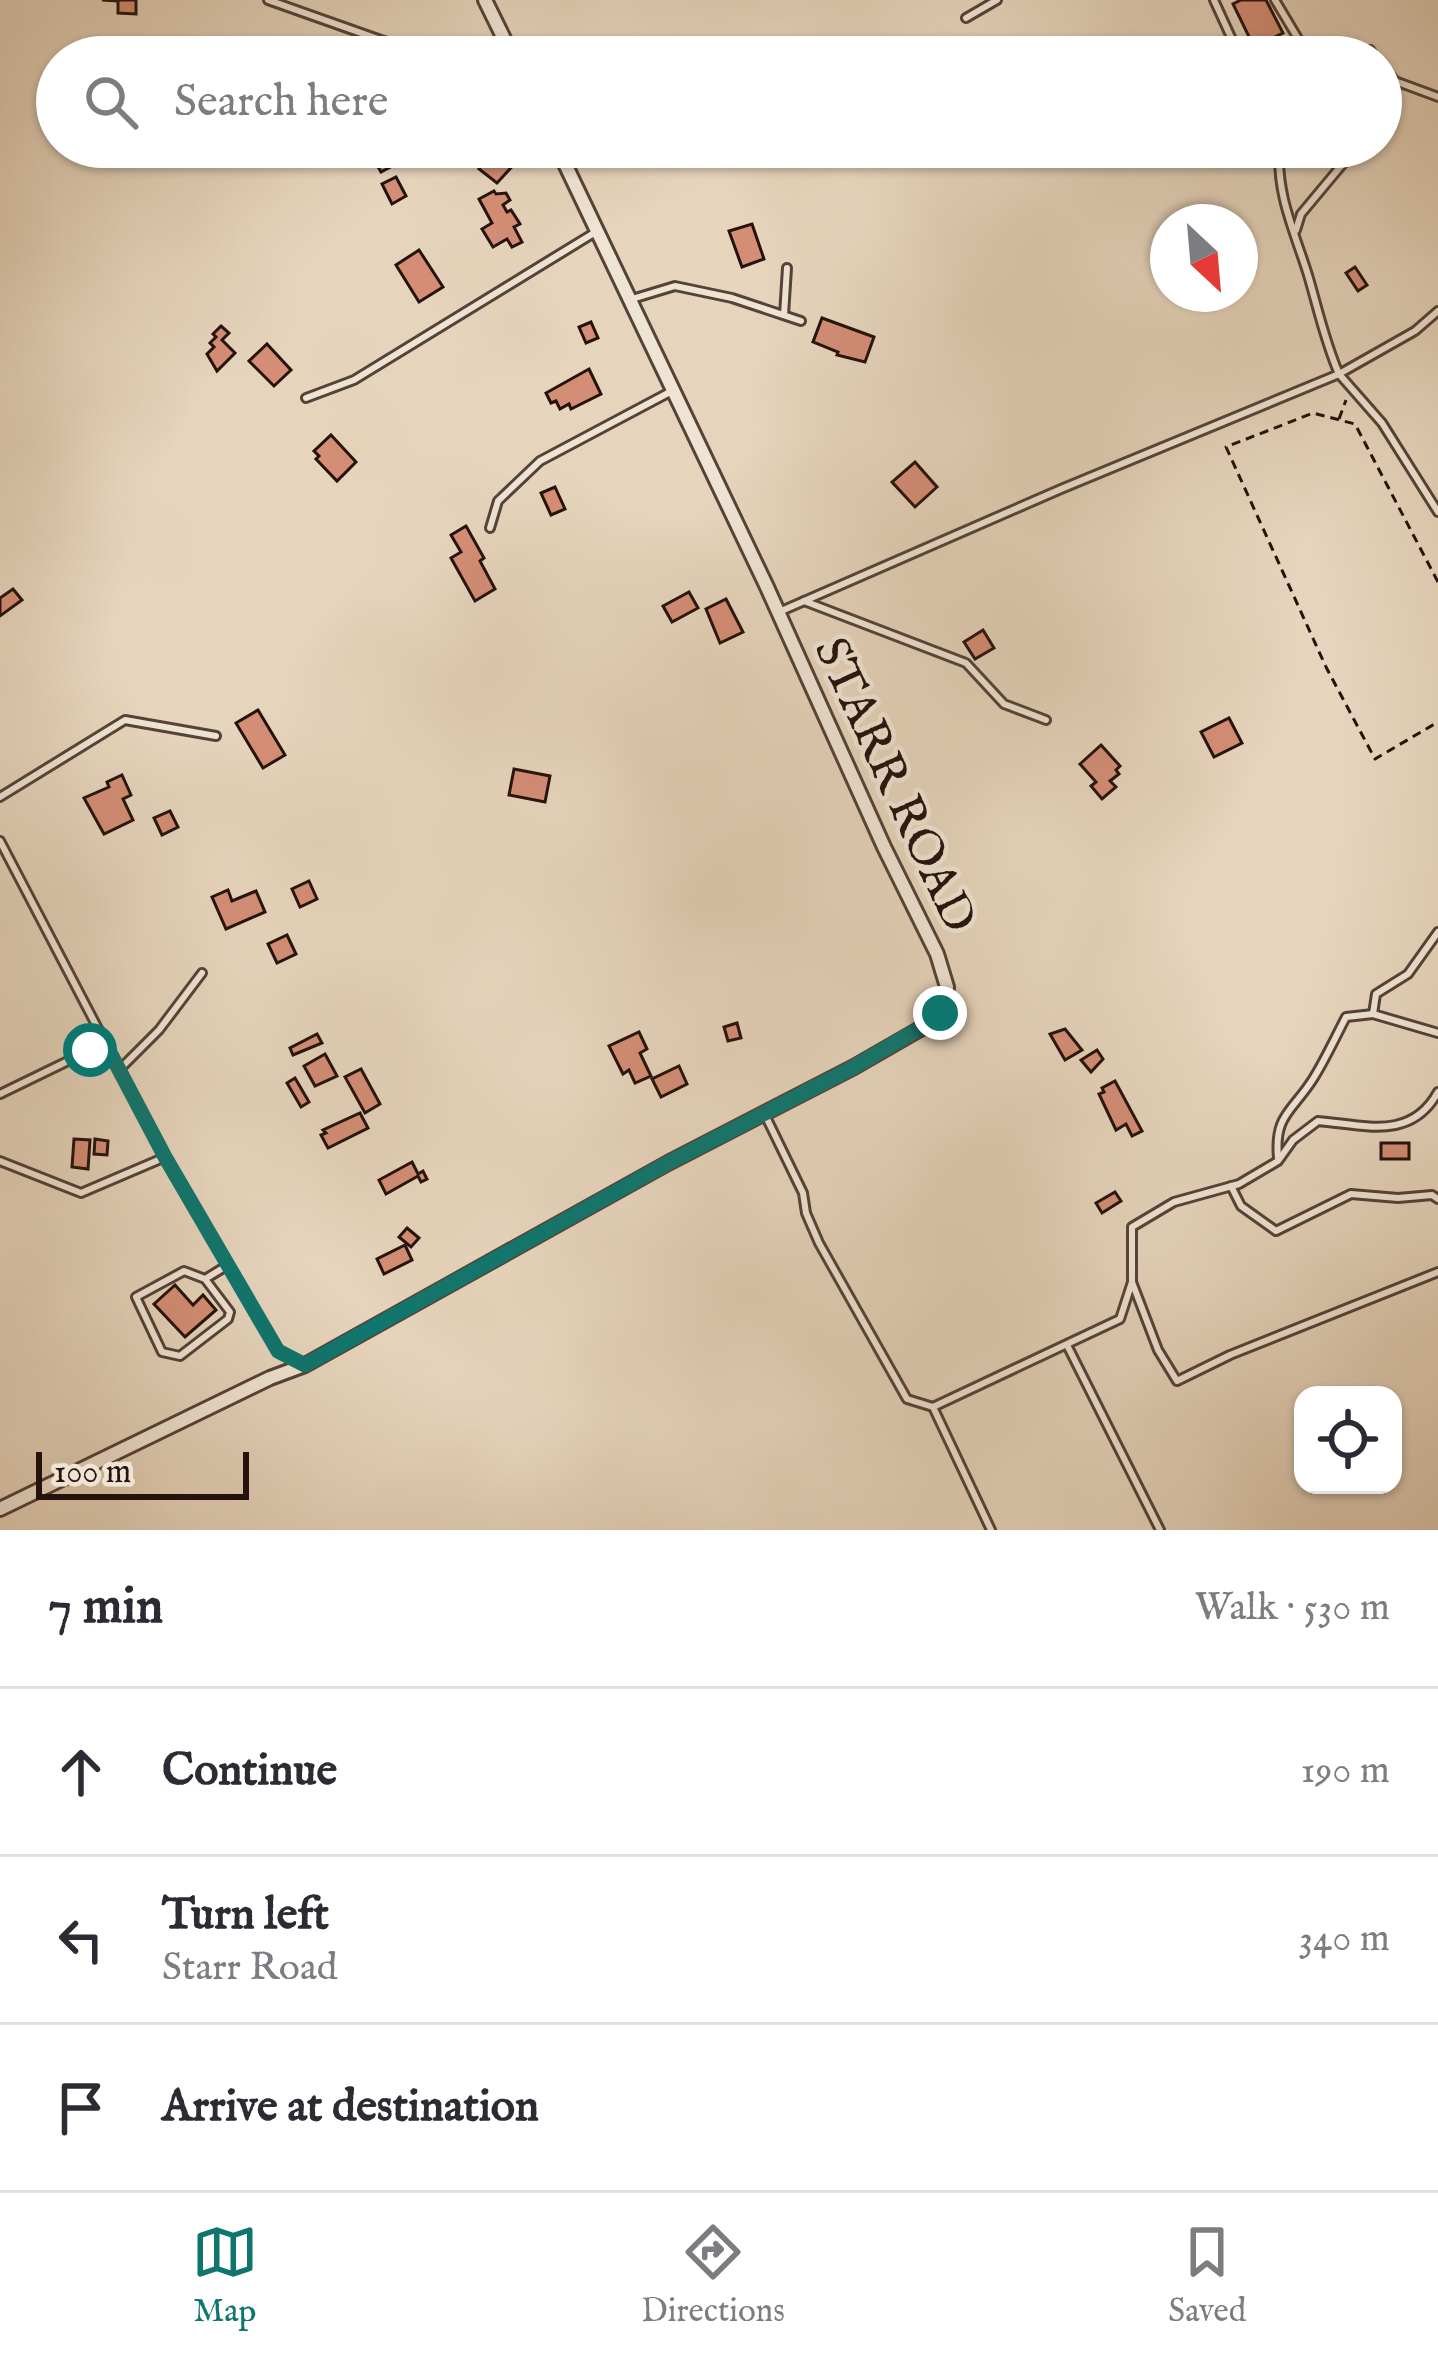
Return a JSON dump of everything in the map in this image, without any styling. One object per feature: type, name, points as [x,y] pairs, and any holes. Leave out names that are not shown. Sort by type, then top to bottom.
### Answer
[{"type":"street","points":[[485,0],[503,36]]},
{"type":"street","name":"STARR ROAD","points":[[0,1509],[305,1365],[940,1013],[947,987],[937,954],[566,168]]},
{"type":"lane","points":[[268,0],[370,36]]},
{"type":"lane","points":[[966,18],[997,0]]},
{"type":"lane","points":[[1214,0],[1230,36]]},
{"type":"lane","points":[[1275,0],[1296,36]]},
{"type":"lane","points":[[1402,84],[1438,97]]},
{"type":"lane","points":[[1278,168],[1283,200],[1339,374],[1382,424],[1438,512]]},
{"type":"lane","points":[[1295,234],[1301,214],[1339,168]]},
{"type":"lane","points":[[306,398],[354,380],[597,231]]},
{"type":"lane","points":[[784,315],[788,268]]},
{"type":"lane","points":[[630,300],[675,286],[802,320]]},
{"type":"lane","points":[[779,612],[1339,374],[1415,331],[1438,310]]},
{"type":"lane","points":[[490,528],[498,501],[540,461],[674,390]]},
{"type":"lane","points":[[804,601],[966,663],[1004,704],[1046,720]]},
{"type":"lane","points":[[0,797],[125,720],[216,736]]},
{"type":"lane","points":[[0,841],[165,1157],[278,1351],[305,1365]]},
{"type":"lane","points":[[1373,1014],[1376,994],[1408,974],[1438,932]]},
{"type":"lane","points":[[119,1070],[159,1030],[202,973]]},
{"type":"lane","points":[[1278,1161],[1276,1136],[1282,1118],[1312,1080],[1346,1017],[1373,1014],[1438,1033]]},
{"type":"lane","points":[[0,1094],[105,1043]]},
{"type":"lane","points":[[764,1113],[802,1193],[819,1243],[907,1399],[933,1406],[1120,1319],[1132,1282],[1132,1227],[1174,1202],[1231,1186],[1278,1161],[1293,1140],[1318,1121],[1391,1126],[1412,1122],[1426,1113],[1438,1092]]},
{"type":"lane","points":[[0,1162],[81,1193],[165,1157]]},
{"type":"lane","points":[[1231,1186],[1241,1206],[1276,1231],[1351,1194],[1438,1198]]},
{"type":"lane","points":[[205,1279],[228,1265]]},
{"type":"lane","points":[[184,1271],[205,1279],[230,1312],[228,1319],[180,1356],[162,1352],[136,1298],[184,1271]]},
{"type":"lane","points":[[1132,1282],[1177,1381],[1438,1272]]},
{"type":"lane","points":[[1067,1345],[1160,1530]]},
{"type":"lane","points":[[933,1406],[991,1530]]},
{"type":"path","points":[[1339,420],[1350,387]]},
{"type":"path","points":[[1438,582],[1355,424],[1312,412],[1226,447],[1326,667],[1375,758],[1438,722]]},
{"type":"building","points":[[102,0],[136,0],[136,14],[118,13],[118,1]]},
{"type":"building","points":[[1266,0],[1283,33],[1249,36],[1233,4]]},
{"type":"building","points":[[480,168],[511,168],[497,183]]},
{"type":"building","points":[[396,177],[406,196],[392,204],[382,184]]},
{"type":"building","points":[[494,191],[506,193],[510,200],[503,205],[520,224],[514,227],[522,242],[512,247],[507,239],[493,247],[482,229],[492,223],[479,199]]},
{"type":"building","points":[[752,224],[764,259],[742,267],[729,231]]},
{"type":"building","points":[[419,250],[443,287],[419,302],[396,265]]},
{"type":"building","points":[[1355,267],[1367,285],[1358,291],[1346,273]]},
{"type":"building","points":[[822,318],[874,337],[865,362],[813,342]]},
{"type":"building","points":[[591,322],[598,338],[586,343],[579,327]]},
{"type":"building","points":[[221,326],[229,333],[222,340],[235,353],[217,371],[207,354]]},
{"type":"building","points":[[267,344],[291,370],[274,386],[249,361]]},
{"type":"building","points":[[589,369],[601,394],[571,409],[569,404],[560,409],[556,401],[551,403],[546,393]]},
{"type":"building","points":[[331,435],[356,462],[337,481],[314,451]]},
{"type":"building","points":[[915,462],[937,487],[915,507],[892,482]]},
{"type":"building","points":[[555,487],[565,509],[551,515],[541,493]]},
{"type":"building","points":[[466,526],[495,589],[475,601],[451,558],[461,552],[451,535]]},
{"type":"building","points":[[13,589],[22,600],[0,616],[0,598]]},
{"type":"building","points":[[689,592],[698,608],[672,622],[663,606]]},
{"type":"building","points":[[726,599],[743,632],[720,643],[706,609]]},
{"type":"building","points":[[983,630],[994,648],[975,659],[964,642]]},
{"type":"building","points":[[258,710],[285,755],[263,768],[236,723]]},
{"type":"building","points":[[1229,718],[1242,743],[1214,757],[1201,732]]},
{"type":"building","points":[[1101,745],[1120,766],[1119,774],[1110,781],[1116,787],[1102,799],[1091,786],[1096,782],[1080,764]]},
{"type":"building","points":[[514,769],[550,776],[545,802],[509,795]]},
{"type":"building","points":[[122,775],[131,795],[123,799],[133,820],[104,834],[84,798]]},
{"type":"building","points":[[170,811],[178,827],[162,835],[154,818]]},
{"type":"building","points":[[309,881],[317,899],[300,907],[292,889]]},
{"type":"building","points":[[228,890],[232,901],[256,891],[265,912],[226,929],[212,897]]},
{"type":"building","points":[[287,935],[296,954],[277,963],[268,944]]},
{"type":"building","points":[[737,1023],[741,1038],[728,1041],[724,1027]]},
{"type":"building","points":[[1065,1029],[1082,1050],[1065,1060],[1050,1034]]},
{"type":"building","points":[[639,1032],[647,1049],[640,1053],[651,1076],[635,1083],[629,1070],[623,1074],[609,1046]]},
{"type":"building","points":[[317,1034],[322,1043],[293,1055],[290,1048]]},
{"type":"building","points":[[1097,1050],[1103,1059],[1091,1072],[1081,1060]]},
{"type":"building","points":[[325,1054],[337,1076],[315,1086],[304,1066]]},
{"type":"building","points":[[679,1066],[687,1084],[661,1097],[652,1079]]},
{"type":"building","points":[[361,1069],[380,1104],[365,1113],[345,1077]]},
{"type":"building","points":[[295,1078],[309,1102],[301,1107],[287,1083]]},
{"type":"building","points":[[1115,1081],[1142,1131],[1132,1136],[1126,1124],[1116,1130],[1099,1094]]},
{"type":"building","points":[[360,1113],[368,1128],[328,1148],[323,1130]]},
{"type":"building","points":[[74,1139],[90,1140],[88,1169],[72,1167]]},
{"type":"building","points":[[95,1139],[108,1141],[107,1155],[94,1154]]},
{"type":"building","points":[[1381,1143],[1409,1143],[1409,1159],[1381,1159]]},
{"type":"building","points":[[412,1162],[427,1179],[421,1182],[418,1176],[386,1194],[379,1180]]},
{"type":"building","points":[[1115,1192],[1121,1201],[1102,1213],[1096,1203]]},
{"type":"building","points":[[407,1228],[419,1238],[411,1247],[399,1237]]},
{"type":"building","points":[[405,1245],[412,1260],[384,1274],[377,1259]]},
{"type":"building","points":[[175,1285],[193,1305],[203,1295],[216,1310],[185,1337],[154,1304]]},
{"type":"route","points":[[90,1050],[105,1043],[278,1351],[305,1365],[668,1163],[854,1067],[940,1013]]}]
